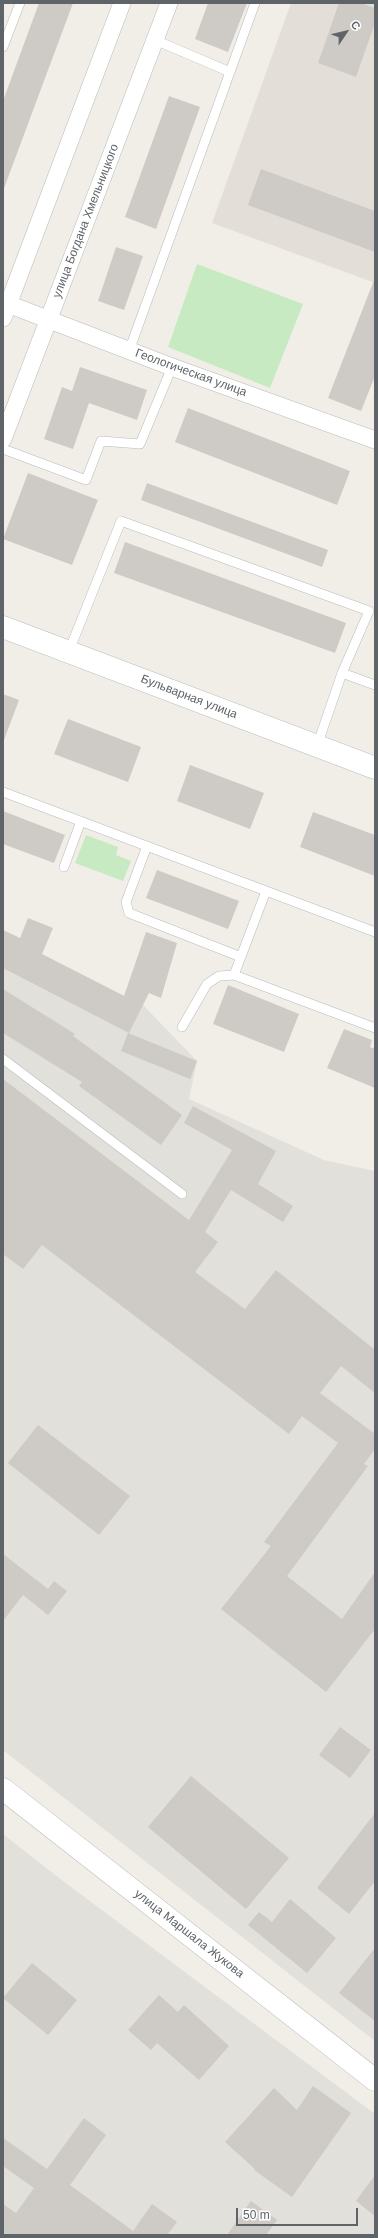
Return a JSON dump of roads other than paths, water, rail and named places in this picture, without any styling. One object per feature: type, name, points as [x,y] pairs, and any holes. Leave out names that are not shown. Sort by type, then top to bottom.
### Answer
[{"type":"street","points":[[6,311],[122,3]]},
{"type":"street","name":"улица Богдана Хмельницкого","points":[[3,439],[169,3]]},
{"type":"street","name":"Геологическая улица","points":[[6,311],[48,320],[172,367],[375,440]]},
{"type":"street","name":"Бульварная улица","points":[[3,627],[375,768]]},
{"type":"street","name":"улица Маршала Жукова","points":[[3,1789],[375,2080]]},
{"type":"lane","points":[[3,47],[20,3]]},
{"type":"lane","points":[[129,351],[255,3]]},
{"type":"lane","points":[[155,40],[230,72]]},
{"type":"lane","points":[[3,449],[86,480],[101,441],[140,444],[172,367]]},
{"type":"lane","points":[[69,652],[121,521],[369,611],[342,673],[317,746]]},
{"type":"lane","points":[[342,673],[375,685]]},
{"type":"lane","points":[[3,792],[375,932]]},
{"type":"lane","points":[[64,867],[81,821]]},
{"type":"lane","points":[[147,846],[126,902],[129,913],[241,957]]},
{"type":"lane","points":[[234,974],[266,891]]},
{"type":"lane","points":[[182,1027],[207,984],[219,976],[234,974],[375,1028]]},
{"type":"lane","points":[[3,1058],[182,1194]]}]
